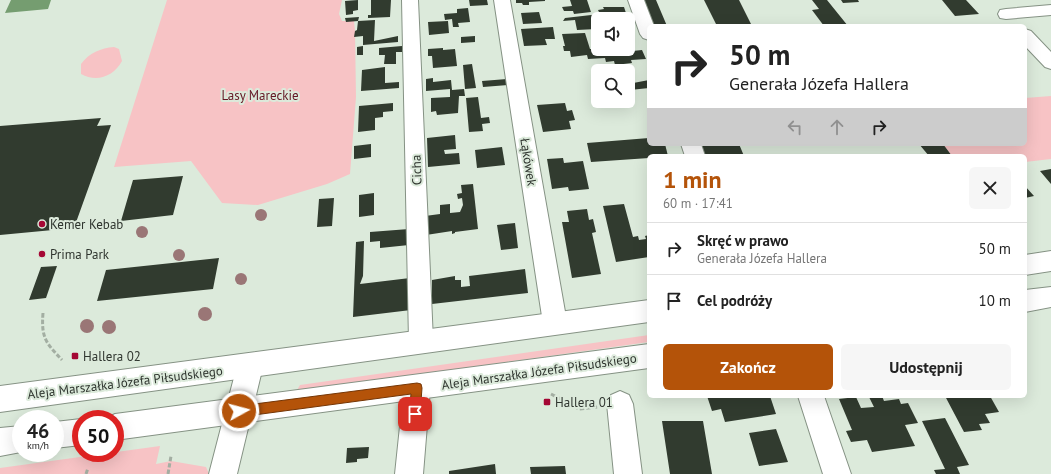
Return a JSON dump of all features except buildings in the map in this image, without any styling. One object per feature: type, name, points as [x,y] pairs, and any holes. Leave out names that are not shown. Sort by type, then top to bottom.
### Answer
[{"type":"street","name":"Cicha","points":[[410,0],[421,341]]},
{"type":"street","name":"Łąkówek","points":[[502,0],[555,323]]},
{"type":"street","points":[[636,0],[647,29]]},
{"type":"street","points":[[1015,24],[1001,9],[1051,10]]},
{"type":"street","points":[[1027,37],[1051,63]]},
{"type":"street","points":[[1027,265],[1051,261]]},
{"type":"street","points":[[1027,301],[1051,298]]},
{"type":"street","name":"Aleja Marszałka Józefa Piłsudskiego","points":[[0,399],[647,311]]},
{"type":"street","name":"Aleja Marszałka Józefa Piłsudskiego","points":[[124,426],[647,356]]},
{"type":"street","points":[[223,474],[250,366]]},
{"type":"street","points":[[408,474],[417,388]]},
{"type":"street","points":[[812,398],[837,474]]},
{"type":"street","points":[[620,404],[628,474]]},
{"type":"street","points":[[0,442],[12,440]]},
{"type":"path","points":[[43,313],[41,332],[46,344],[62,360]]},
{"type":"path","points":[[551,394],[578,409],[620,404]]},
{"type":"path","points":[[168,474],[171,456]]},
{"type":"path","points":[[86,474],[88,468]]},
{"type":"green space","name":"Lasy Mareckie","points":[[167,0],[342,0],[339,14],[342,21],[354,21],[355,31],[356,97],[350,174],[327,184],[258,205],[222,203],[191,161],[114,167]]},
{"type":"green space","points":[[114,47],[119,49],[122,61],[114,71],[99,78],[87,77],[81,74],[81,64],[84,60],[100,50]]},
{"type":"green space","points":[[1051,96],[1051,159],[1027,162],[1027,154],[950,154],[944,146],[1027,146],[1027,98]]},
{"type":"green space","points":[[647,335],[647,342],[301,391],[297,390],[300,385]]},
{"type":"green space","points":[[160,446],[156,464],[171,461],[206,467],[209,474],[0,474],[0,468],[44,462],[64,462],[64,459],[72,458],[72,462],[124,462],[124,451]]},
{"type":"shaded area","points":[[11,0],[51,0],[48,9],[5,13]]},
{"type":"place","name":"Kemer Kebab","points":[[42,224]]},
{"type":"place","name":"Prima Park","points":[[42,254]]},
{"type":"place","name":"Hallera 02","points":[[75,356]]},
{"type":"place","name":"Hallera 01","points":[[547,402]]},
{"type":"route","points":[[239,411],[417,388],[415,414]]}]
